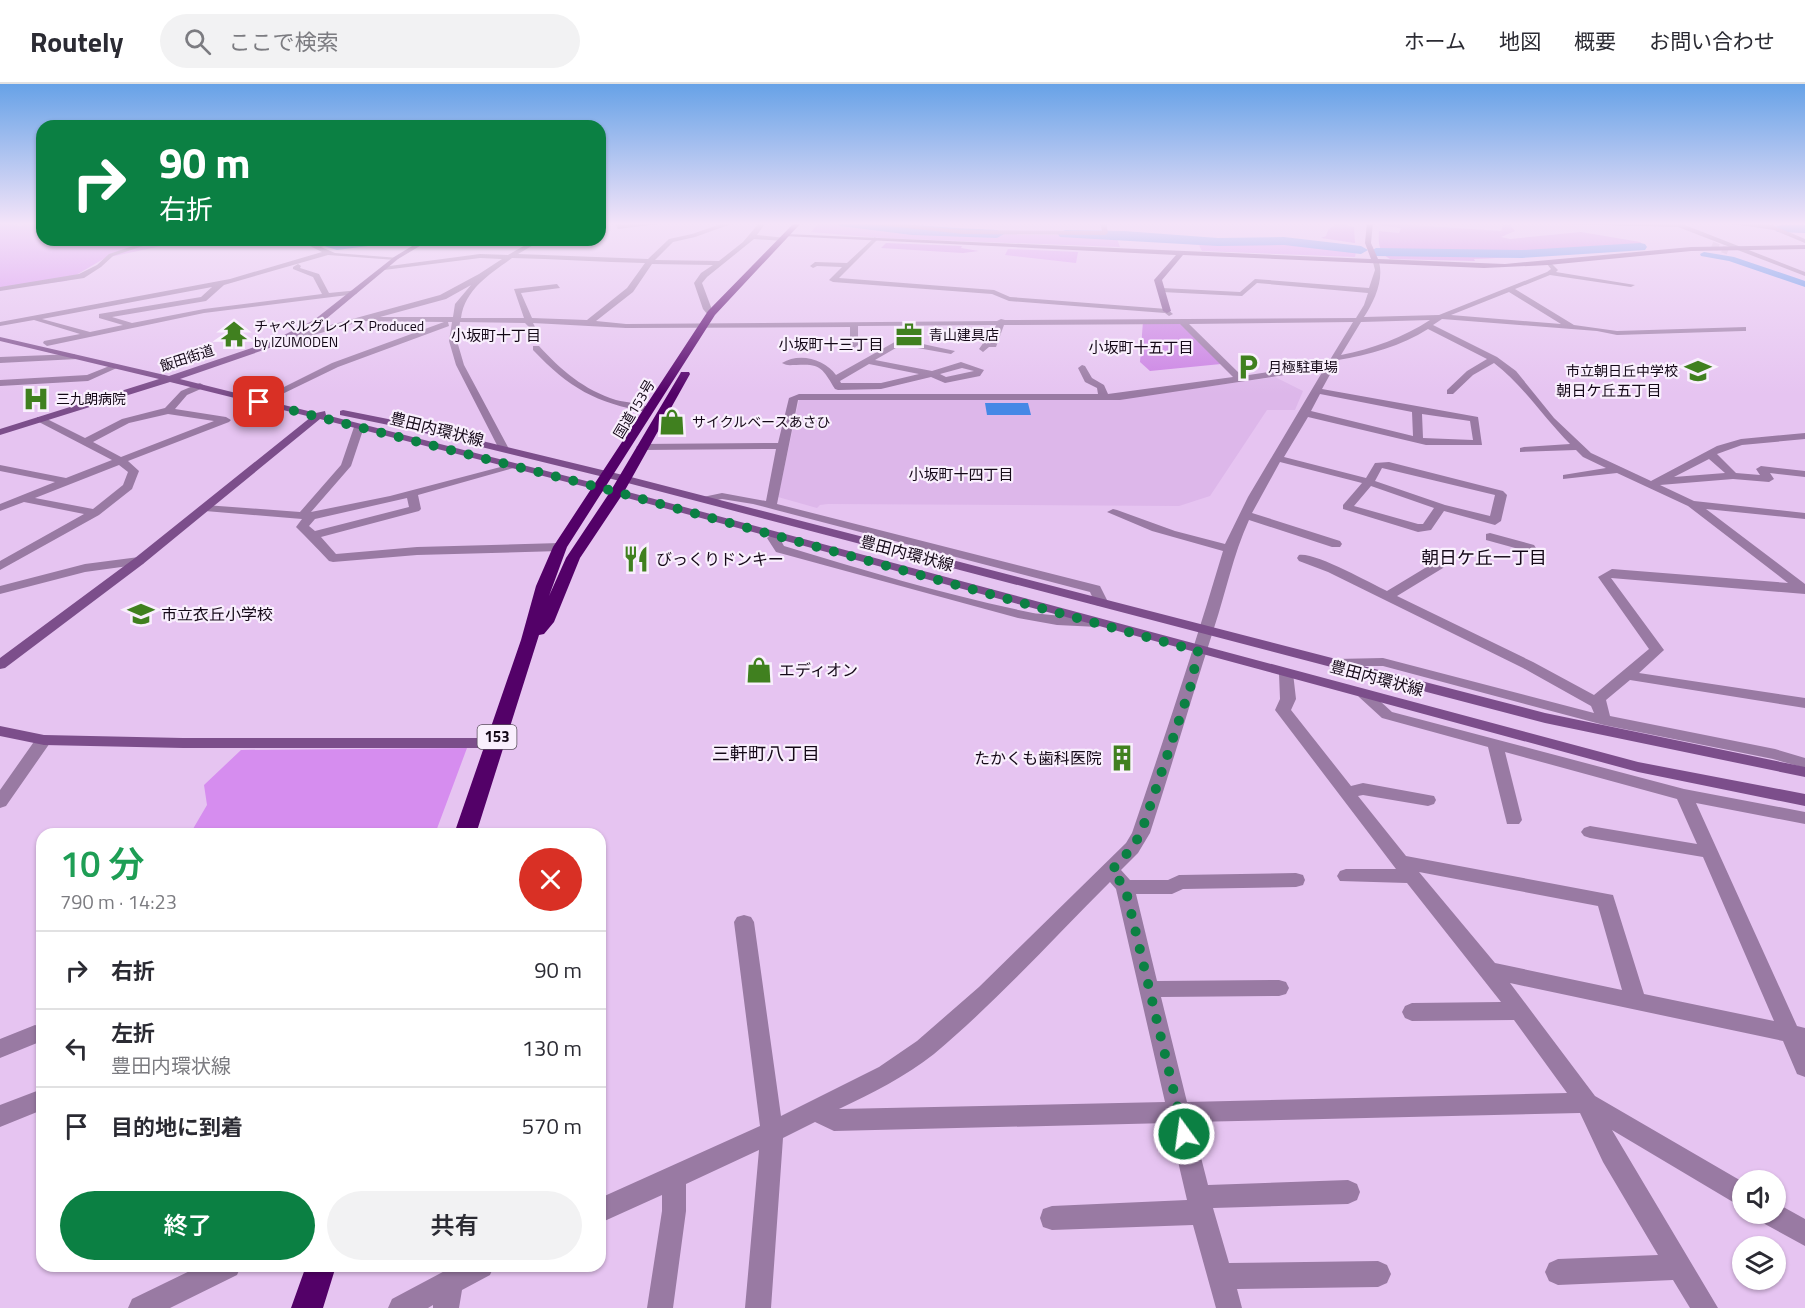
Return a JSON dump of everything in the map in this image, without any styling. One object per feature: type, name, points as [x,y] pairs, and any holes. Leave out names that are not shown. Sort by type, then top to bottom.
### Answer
[{"type":"highway","name":"国道153号","points":[[467,828],[529,640],[544,586],[560,547],[647,409],[724,299],[744,279]]},
{"type":"highway","name":"国道153号","points":[[529,640],[546,622],[573,558],[620,485],[710,321],[754,279]]},
{"type":"highway","points":[[307,1308],[319,1272]]},
{"type":"street","points":[[0,289],[62,279]]},
{"type":"street","points":[[0,324],[236,279]]},
{"type":"street","points":[[318,279],[326,295]]},
{"type":"street","name":"飯田街道","points":[[0,432],[275,343],[317,322],[371,279]]},
{"type":"street","points":[[275,343],[443,297],[476,279]]},
{"type":"street","points":[[479,279],[459,304],[453,341],[456,356],[475,392],[481,409],[504,449]]},
{"type":"street","points":[[590,322],[630,290],[638,279]]},
{"type":"street","points":[[701,279],[698,283],[710,321]]},
{"type":"street","points":[[834,279],[994,292],[1006,301],[1167,311],[1241,380]]},
{"type":"street","points":[[1159,279],[1167,311]]},
{"type":"street","points":[[606,1207],[772,1132],[887,1074],[925,1048],[986,993],[1132,848],[1141,833],[1191,685],[1198,651],[1207,629],[1230,549],[1277,458],[1368,305],[1375,279]]},
{"type":"street","points":[[771,506],[794,398],[1120,397],[1241,380],[1334,361],[1379,348],[1414,334],[1440,317],[1534,279]]},
{"type":"street","points":[[1591,279],[1631,285]]},
{"type":"street","points":[[1162,290],[1242,294],[1255,280],[1372,291]]},
{"type":"street","points":[[131,325],[102,316],[203,299],[220,283]]},
{"type":"street","points":[[536,328],[529,327],[528,316],[517,291],[557,286]]},
{"type":"street","points":[[1510,289],[1573,328]]},
{"type":"street","points":[[47,343],[204,311],[356,292]]},
{"type":"street","points":[[704,299],[724,299]]},
{"type":"street","points":[[528,316],[549,311]]},
{"type":"street","points":[[362,319],[457,320],[528,316],[626,326],[710,321],[854,323],[998,319],[1357,320],[1440,317],[1617,333],[1743,329]]},
{"type":"street","points":[[29,318],[89,334]]},
{"type":"street","points":[[982,349],[987,344],[993,345],[998,319]]},
{"type":"street","points":[[272,396],[300,380],[362,352],[457,320]]},
{"type":"street","points":[[900,322],[900,342]]},
{"type":"street","points":[[854,323],[854,345]]},
{"type":"street","points":[[1427,325],[1494,359],[1513,373],[1551,420],[1587,455],[1616,470],[1657,482],[1725,527],[1802,586]]},
{"type":"street","name":"豊田内環状線","points":[[0,332],[173,377],[200,387],[322,414],[504,449],[605,474],[620,485],[776,536],[1198,651],[1638,767],[1805,800]]},
{"type":"street","name":"豊田内環状線","points":[[0,339],[116,367],[272,396],[359,427],[598,487],[620,485],[706,500],[1545,718],[1805,772]]},
{"type":"street","points":[[836,383],[867,361],[900,342],[951,351]]},
{"type":"street","points":[[536,348],[561,376],[581,389],[601,399],[647,409]]},
{"type":"street","points":[[0,360],[74,357]]},
{"type":"street","points":[[1450,392],[1470,373],[1494,359]]},
{"type":"street","points":[[786,363],[817,361],[827,368],[844,398]]},
{"type":"street","points":[[836,383],[881,386],[932,374],[867,361]]},
{"type":"street","points":[[0,383],[88,378],[116,367]]},
{"type":"street","points":[[1082,368],[1088,380],[1101,387],[1104,397]]},
{"type":"street","points":[[168,411],[184,393],[200,387]]},
{"type":"street","points":[[1305,413],[1418,440],[1478,443],[1475,419],[1318,391]]},
{"type":"street","points":[[1417,410],[1418,440]]},
{"type":"street","points":[[0,508],[226,420],[154,411],[112,427],[86,442]]},
{"type":"street","points":[[0,664],[139,561],[322,414]]},
{"type":"street","points":[[0,566],[95,513],[128,487],[134,471],[120,460],[40,419]]},
{"type":"street","points":[[359,427],[346,466],[307,516],[302,527],[314,535],[333,558],[417,551],[560,547]]},
{"type":"street","points":[[1657,482],[1721,448],[1741,442],[1805,436]]},
{"type":"street","points":[[641,447],[782,446]]},
{"type":"street","points":[[1524,450],[1578,447]]},
{"type":"street","points":[[1710,455],[1718,459],[1733,476]]},
{"type":"street","points":[[1277,458],[1369,482],[1441,507],[1495,521]]},
{"type":"street","points":[[1441,507],[1427,528],[1347,507],[1369,482],[1379,465],[1494,490],[1501,495],[1495,528],[1482,548]]},
{"type":"street","points":[[206,508],[307,516],[412,493],[512,466]]},
{"type":"street","points":[[0,468],[67,481]]},
{"type":"street","points":[[1657,482],[1733,476],[1769,479],[1761,469],[1805,474]]},
{"type":"street","points":[[1567,477],[1616,470]]},
{"type":"street","points":[[314,535],[415,509],[412,493]]},
{"type":"street","points":[[706,500],[722,496],[771,506],[1095,590],[1101,602]]},
{"type":"street","points":[[24,499],[95,513]]},
{"type":"street","points":[[1692,504],[1805,516]]},
{"type":"street","points":[[1113,512],[1143,526],[1183,539],[1230,549]]},
{"type":"street","points":[[1246,515],[1336,544]]},
{"type":"street","points":[[776,536],[773,538],[774,542],[780,549],[1027,616],[1067,623],[1098,622]]},
{"type":"street","points":[[1490,537],[1530,548]]},
{"type":"street","points":[[1304,558],[1388,596],[1528,665],[1598,703]]},
{"type":"street","points":[[0,590],[85,568],[139,561]]},
{"type":"street","points":[[1388,596],[1439,565]]},
{"type":"street","points":[[1604,720],[1598,703],[1599,698],[1657,650],[1604,577],[1612,573],[1802,586]]},
{"type":"street","points":[[1336,663],[1383,662],[1604,720],[1775,754],[1805,764]]},
{"type":"street","points":[[1286,673],[1288,699],[1282,710],[1406,869],[1489,970],[1587,1103],[1611,1154],[1705,1308]]},
{"type":"street","points":[[1626,675],[1805,703]]},
{"type":"street","points":[[1364,694],[1387,715],[1684,795],[1805,818]]},
{"type":"street","points":[[0,731],[44,740],[183,743],[495,743]]},
{"type":"street","points":[[0,802],[44,740]]},
{"type":"street","points":[[1495,744],[1513,820]]},
{"type":"street","points":[[1347,793],[1363,789],[1428,800]]},
{"type":"street","points":[[1684,795],[1798,1036],[1805,1067]]},
{"type":"street","points":[[1590,832],[1709,852]]},
{"type":"street","points":[[1346,876],[1406,869],[1606,900],[1636,1001]]},
{"type":"street","points":[[1111,871],[1125,887],[1178,1113],[1229,1308]]},
{"type":"street","points":[[1125,887],[1172,887],[1179,882],[1296,880]]},
{"type":"street","points":[[744,922],[772,1132],[758,1308]]},
{"type":"street","points":[[1489,970],[1798,1036]]},
{"type":"street","points":[[1149,989],[1279,988]]},
{"type":"street","points":[[1412,1012],[1519,1011]]},
{"type":"street","points":[[0,1048],[35,1034]]},
{"type":"street","points":[[0,1116],[36,1101]]},
{"type":"street","points":[[816,1111],[834,1120],[1587,1103],[1732,1189]]},
{"type":"street","points":[[660,1308],[674,1211],[674,1177]]},
{"type":"street","points":[[1052,1218],[1348,1192]]},
{"type":"street","points":[[1786,1222],[1805,1233]]},
{"type":"street","points":[[1558,1272],[1680,1268]]},
{"type":"street","points":[[141,1308],[216,1272]]},
{"type":"street","points":[[401,1308],[448,1295],[474,1272]]},
{"type":"street","points":[[1221,1276],[1378,1274]]},
{"type":"shaded area","points":[[0,279],[69,279],[66,281],[0,289]]},
{"type":"shaded area","points":[[1143,321],[1180,321],[1221,364],[1150,371],[1140,362]]},
{"type":"shaded area","points":[[1275,377],[1303,391],[1295,410],[1267,410],[1210,496],[1179,506],[828,504],[817,508],[778,497],[799,400],[804,398],[1124,398]]},
{"type":"shaded area","points":[[467,748],[437,828],[194,828],[207,805],[204,785],[241,750]]},
{"type":"water","points":[[985,403],[1028,403],[1031,415],[987,415]]},
{"type":"waterway","points":[[1791,279],[1805,284]]},
{"type":"place","name":"チャペルグレイス Produced by IZUMODEN","points":[[234,334]]},
{"type":"place","name":"青山建具店","points":[[909,335]]},
{"type":"place","name":"月極駐車場","points":[[1248,367]]},
{"type":"place","name":"市立朝日丘中学校","points":[[1698,371]]},
{"type":"place","name":"三九朗病院","points":[[36,399]]},
{"type":"place","name":"サイクルベースあさひ","points":[[672,422]]},
{"type":"place","name":"びっくりドンキー","points":[[636,559]]},
{"type":"place","name":"市立衣丘小学校","points":[[141,614]]},
{"type":"place","name":"エディオン","points":[[759,670]]},
{"type":"place","name":"たかくも歯科医院","points":[[1122,758]]},
{"type":"district","name":"小坂町十丁目","points":[[496,336]]},
{"type":"district","name":"小坂町十三丁目","points":[[831,345]]},
{"type":"district","name":"小坂町十五丁目","points":[[1141,348]]},
{"type":"district","name":"朝日ケ丘五丁目","points":[[1609,391]]},
{"type":"district","name":"小坂町十四丁目","points":[[961,475]]},
{"type":"district","name":"朝日ケ丘一丁目","points":[[1484,558]]},
{"type":"district","name":"三軒町八丁目","points":[[766,754]]},
{"type":"route","points":[[259,402],[598,487],[1198,651],[1191,685],[1141,833],[1132,848],[1111,871],[1125,887],[1184,1134]]}]
